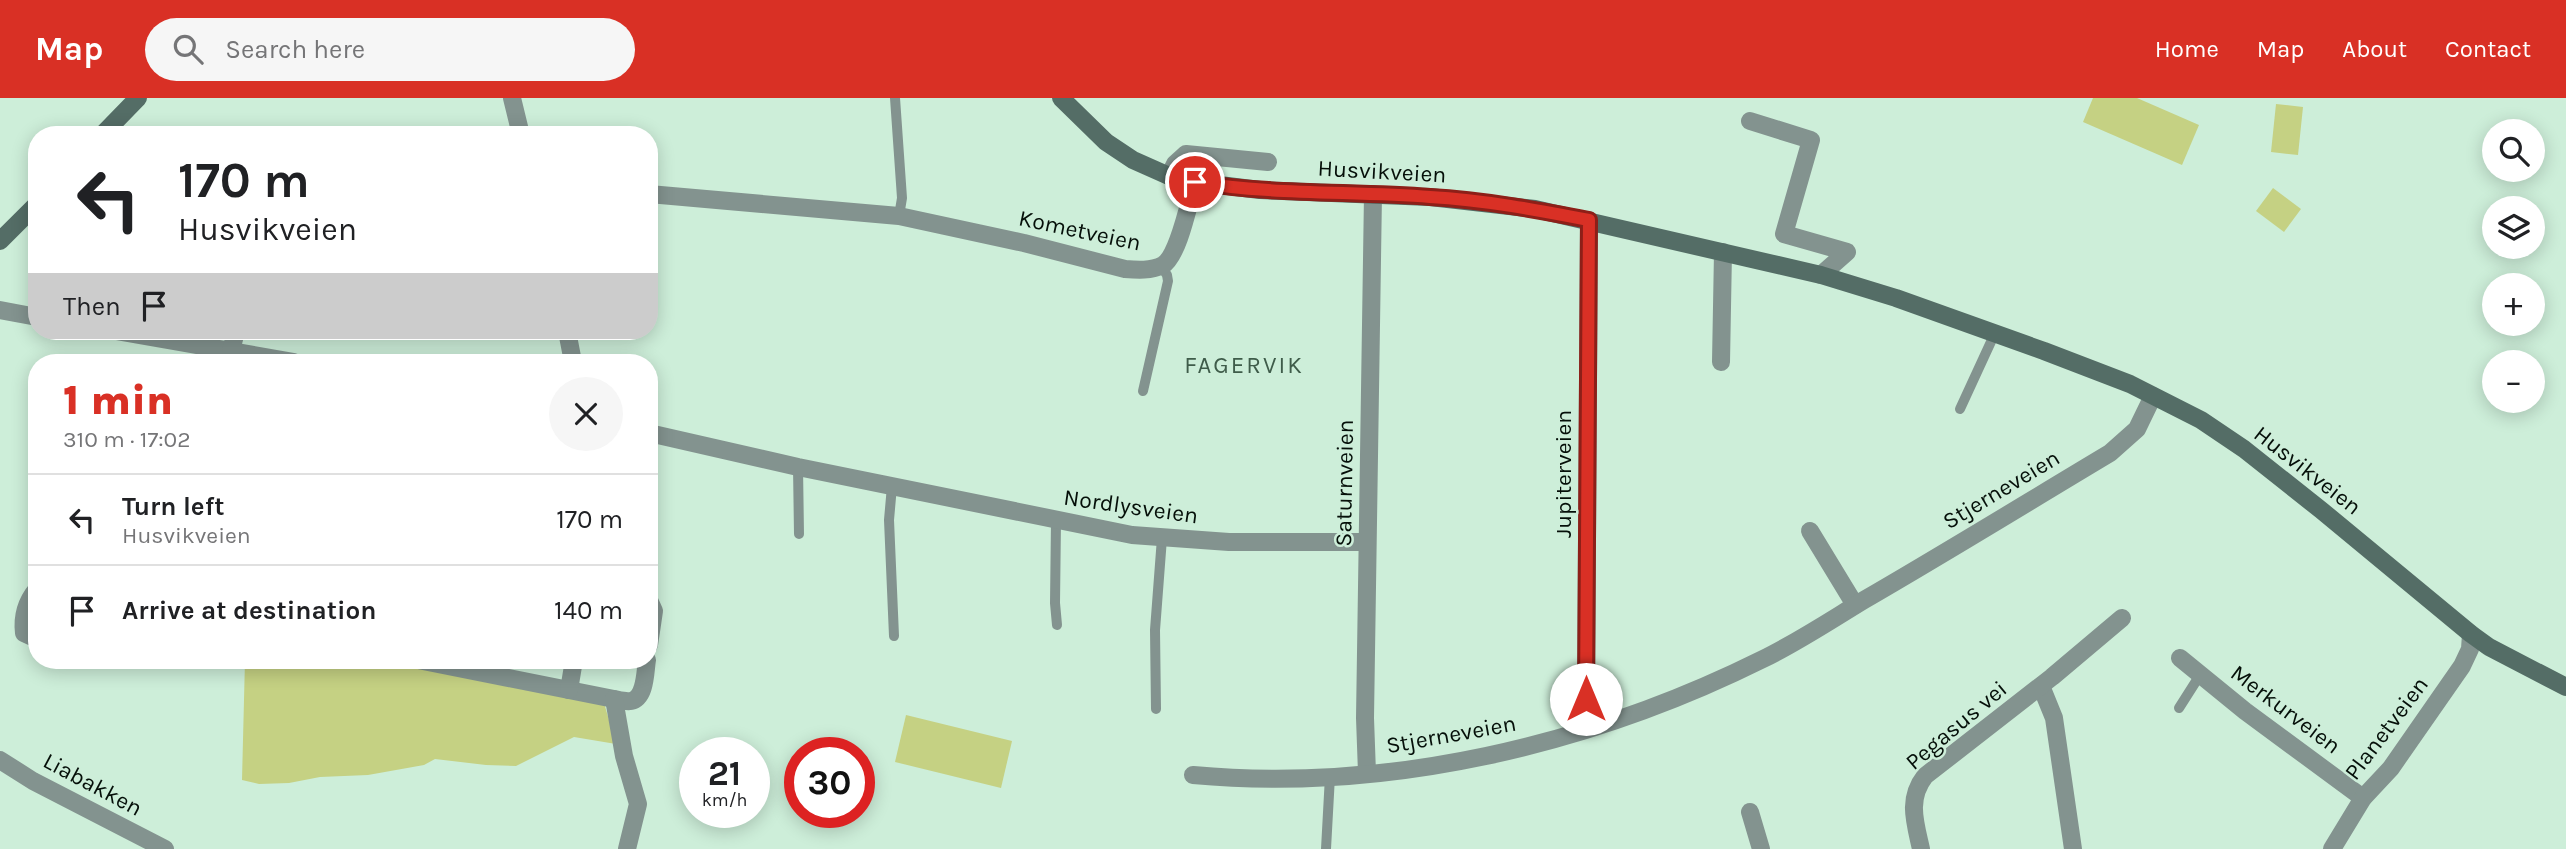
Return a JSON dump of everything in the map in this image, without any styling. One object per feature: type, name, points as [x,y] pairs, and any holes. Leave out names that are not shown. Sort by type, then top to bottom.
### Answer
[{"type":"main road","points":[[111,126],[138,98]]},
{"type":"main road","name":"Husvikveien","points":[[1061,98],[1106,142],[1133,160],[1169,176],[1260,190],[1373,194],[1503,204],[1589,220],[1821,275],[1896,298],[2130,384],[2200,420],[2244,449],[2471,634],[2489,647],[2566,687]]},
{"type":"main road","points":[[0,241],[28,213]]},
{"type":"street","points":[[512,98],[519,126]]},
{"type":"street","points":[[1750,121],[1811,140],[1784,234],[1847,252],[1821,275]]},
{"type":"street","points":[[1169,176],[1175,164],[1186,153],[1268,162]]},
{"type":"street","name":"Kometveien","points":[[658,195],[899,216],[1141,271],[1161,266],[1174,251],[1195,182]]},
{"type":"street","name":"Saturnveien","points":[[1367,773],[1367,542],[1373,194]]},
{"type":"street","name":"Jupiterveien","points":[[1589,220],[1586,685],[1589,727]]},
{"type":"street","points":[[1721,362],[1723,252]]},
{"type":"street","points":[[0,310],[28,315]]},
{"type":"street","points":[[168,340],[248,354]]},
{"type":"street","points":[[231,351],[234,340]]},
{"type":"street","name":"Stjerneveien","points":[[1193,775],[1232,778],[1367,773],[1470,758],[1537,743],[1635,714],[1765,658],[2110,453],[2137,429],[2154,396]]},
{"type":"street","name":"Nordlysveien","points":[[658,435],[1056,521],[1162,538],[1229,542],[1367,542]]},
{"type":"street","points":[[1810,531],[1856,605]]},
{"type":"street","points":[[28,600],[23,621],[24,633],[28,635]]},
{"type":"street","name":"Pegasus vei","points":[[1921,849],[1913,811],[1917,787],[1925,776],[2041,686],[2122,618]]},
{"type":"street","name":"Planetveien","points":[[2332,849],[2363,798],[2391,768],[2462,666],[2470,649],[2471,634]]},
{"type":"street","name":"Merkurveien","points":[[2180,657],[2363,798]]},
{"type":"street","points":[[463,669],[631,701],[642,691],[646,669]]},
{"type":"street","points":[[569,690],[572,669]]},
{"type":"street","name":"Pegasus vei","points":[[2041,686],[2054,718],[2073,849]]},
{"type":"street","points":[[614,699],[624,756],[638,804],[627,849]]},
{"type":"street","name":"Liabakken","points":[[0,760],[33,781],[164,849]]},
{"type":"street","points":[[1750,812],[1761,849]]},
{"type":"lane","points":[[895,98],[902,198],[899,216]]},
{"type":"lane","points":[[1143,391],[1168,281],[1161,266]]},
{"type":"lane","points":[[1960,409],[1994,334]]},
{"type":"lane","points":[[798,467],[799,534]]},
{"type":"lane","points":[[892,486],[889,520],[894,636]]},
{"type":"lane","points":[[1056,521],[1055,603],[1058,625]]},
{"type":"lane","points":[[1156,709],[1155,630],[1162,538]]},
{"type":"lane","points":[[2179,708],[2200,675]]},
{"type":"lane","points":[[1326,849],[1331,776]]},
{"type":"green space","points":[[2093,98],[2137,98],[2199,125],[2182,165],[2083,122]]},
{"type":"green space","points":[[2276,104],[2303,107],[2298,155],[2271,152]]},
{"type":"green space","points":[[2273,188],[2301,209],[2284,232],[2256,211]]},
{"type":"green space","points":[[245,669],[438,669],[604,703],[616,744],[574,737],[516,766],[435,759],[424,765],[368,775],[320,777],[289,783],[259,784],[242,780]]},
{"type":"green space","points":[[906,715],[1012,741],[1001,788],[895,762]]},
{"type":"district","name":"FAGERVIK","points":[[1244,365]]},
{"type":"route","points":[[1195,182],[1260,190],[1430,197],[1503,204],[1589,220],[1586,699]]}]
